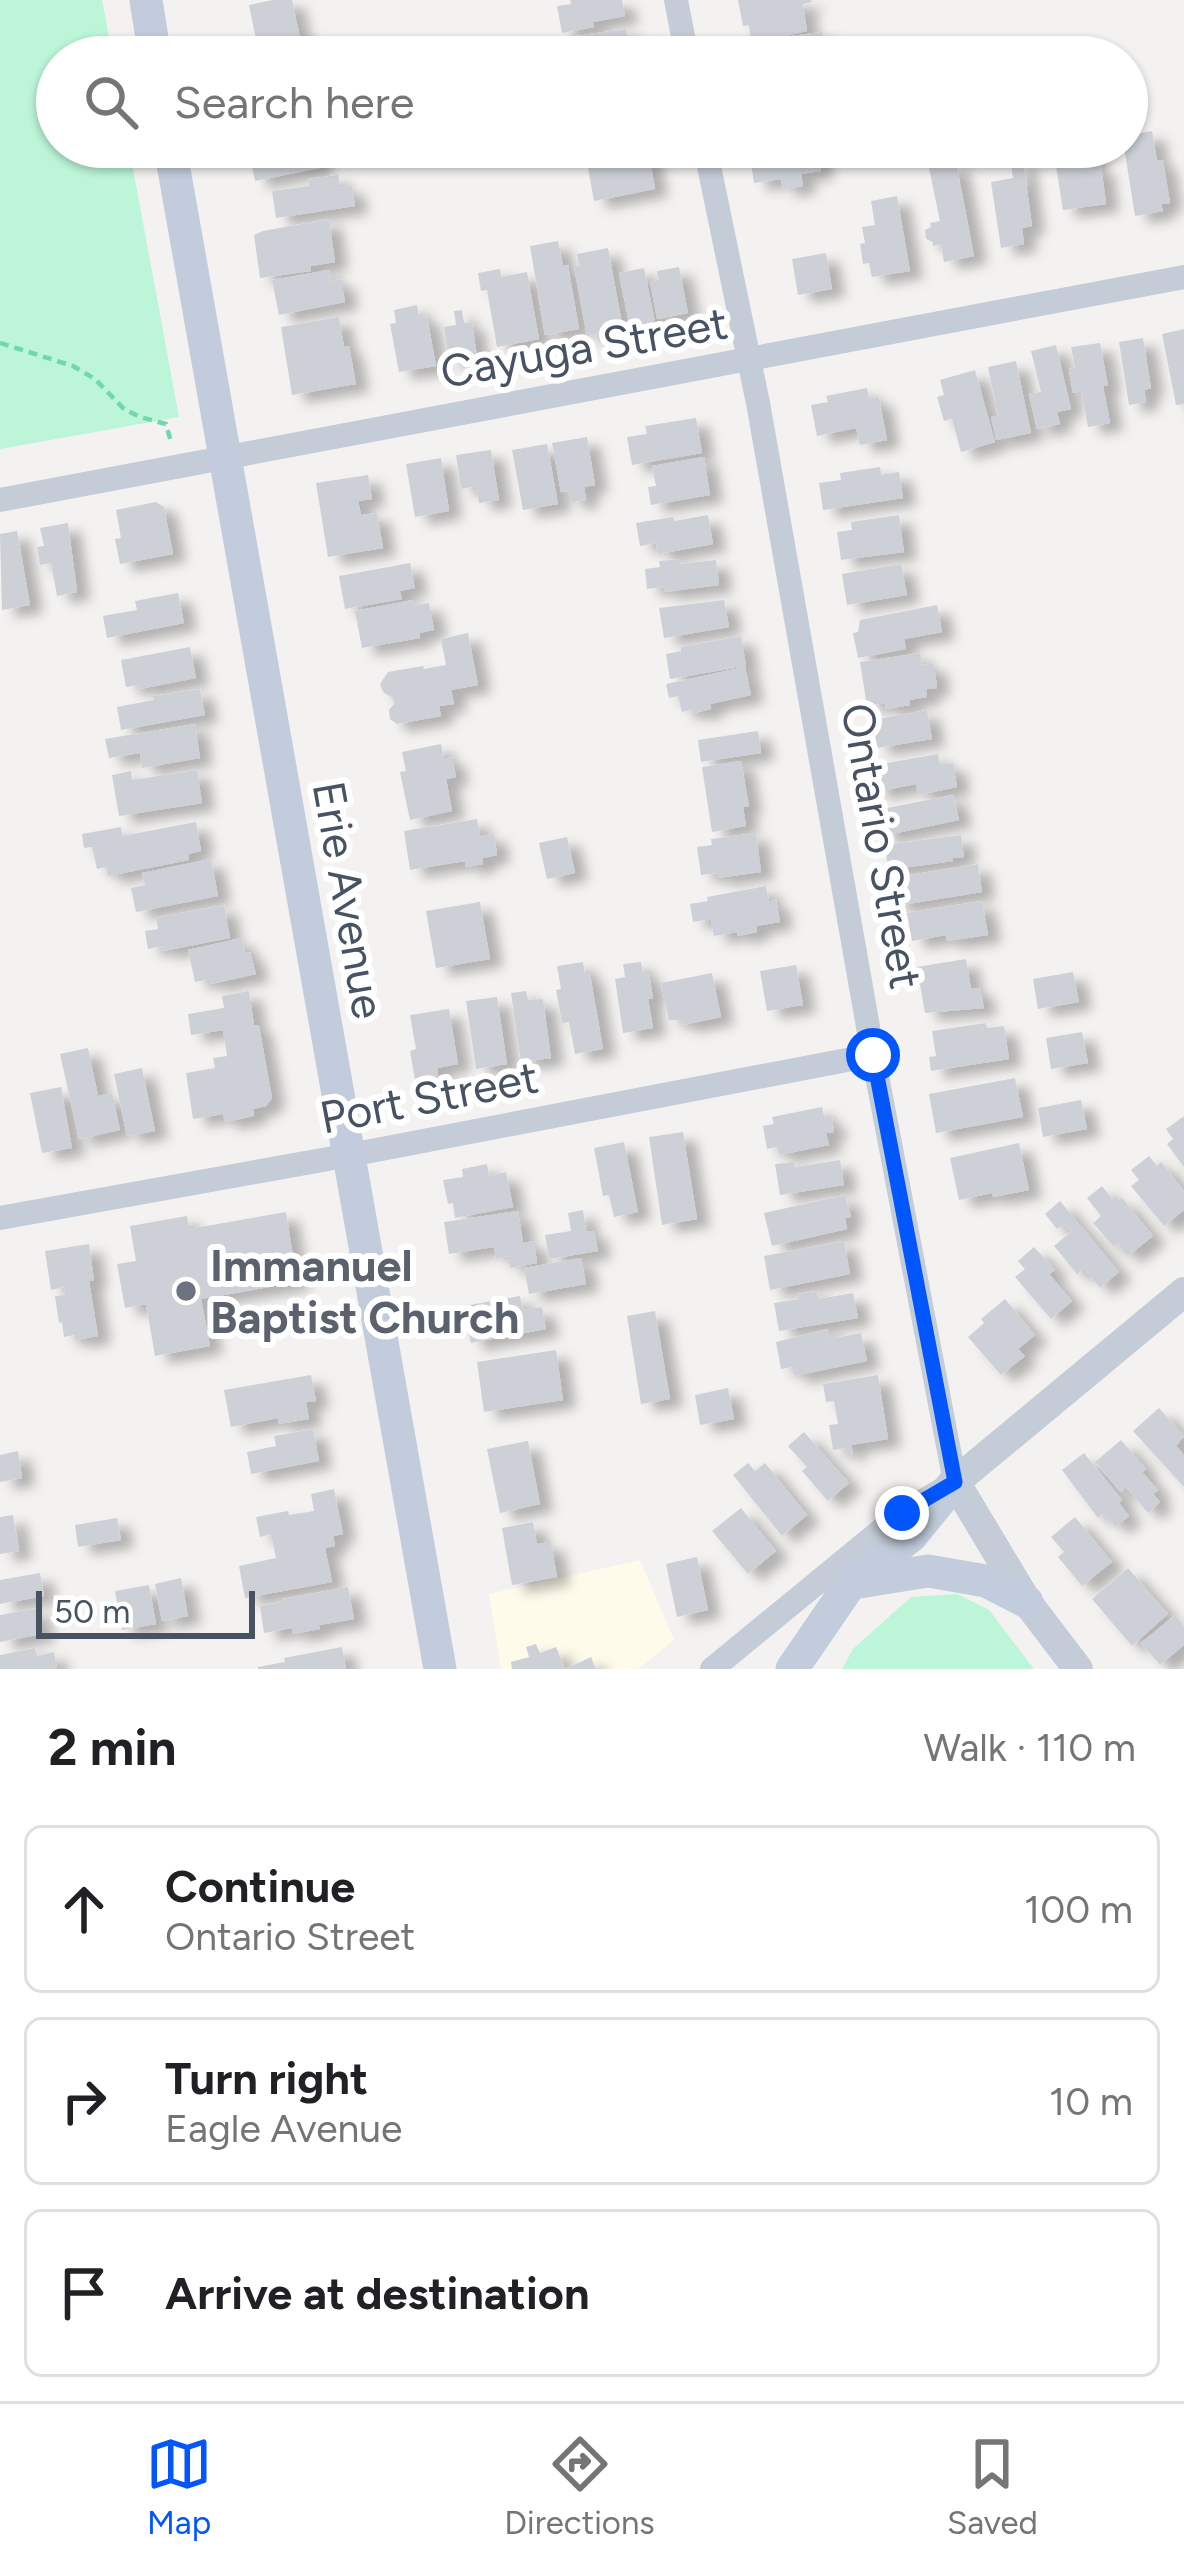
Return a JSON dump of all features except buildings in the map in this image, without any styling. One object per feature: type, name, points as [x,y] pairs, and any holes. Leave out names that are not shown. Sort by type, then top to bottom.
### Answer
[{"type":"main road","points":[[146,0],[152,36]]},
{"type":"main road","name":"Erie Avenue","points":[[174,168],[440,1669]]},
{"type":"main road","points":[[792,1669],[851,1583],[911,1535],[955,1482]]},
{"type":"main road","points":[[851,1583],[928,1571],[986,1581],[1027,1602]]},
{"type":"street","points":[[676,0],[683,36]]},
{"type":"street","name":"Ontario Street","points":[[709,168],[749,359],[873,1055],[955,1482],[1027,1602],[1078,1669]]},
{"type":"street","name":"Cayuga Street","points":[[0,500],[1184,277]]},
{"type":"street","name":"Port Street","points":[[0,1218],[873,1055]]},
{"type":"street","points":[[712,1669],[902,1513],[955,1482],[1184,1292]]},
{"type":"path","points":[[0,343],[73,366],[95,379],[124,409],[166,424],[178,464]]},
{"type":"shaded area","points":[[640,1560],[674,1640],[638,1669],[501,1669],[489,1594]]},
{"type":"green space","points":[[0,0],[102,0],[109,36],[36,36],[36,168],[133,168],[179,417],[0,449]]},
{"type":"green space","points":[[957,1594],[989,1610],[1034,1669],[842,1669],[853,1649],[911,1597]]},
{"type":"place","name":"Immanuel Baptist Church","points":[[186,1291]]},
{"type":"route","points":[[873,1055],[955,1482],[902,1513]]}]
